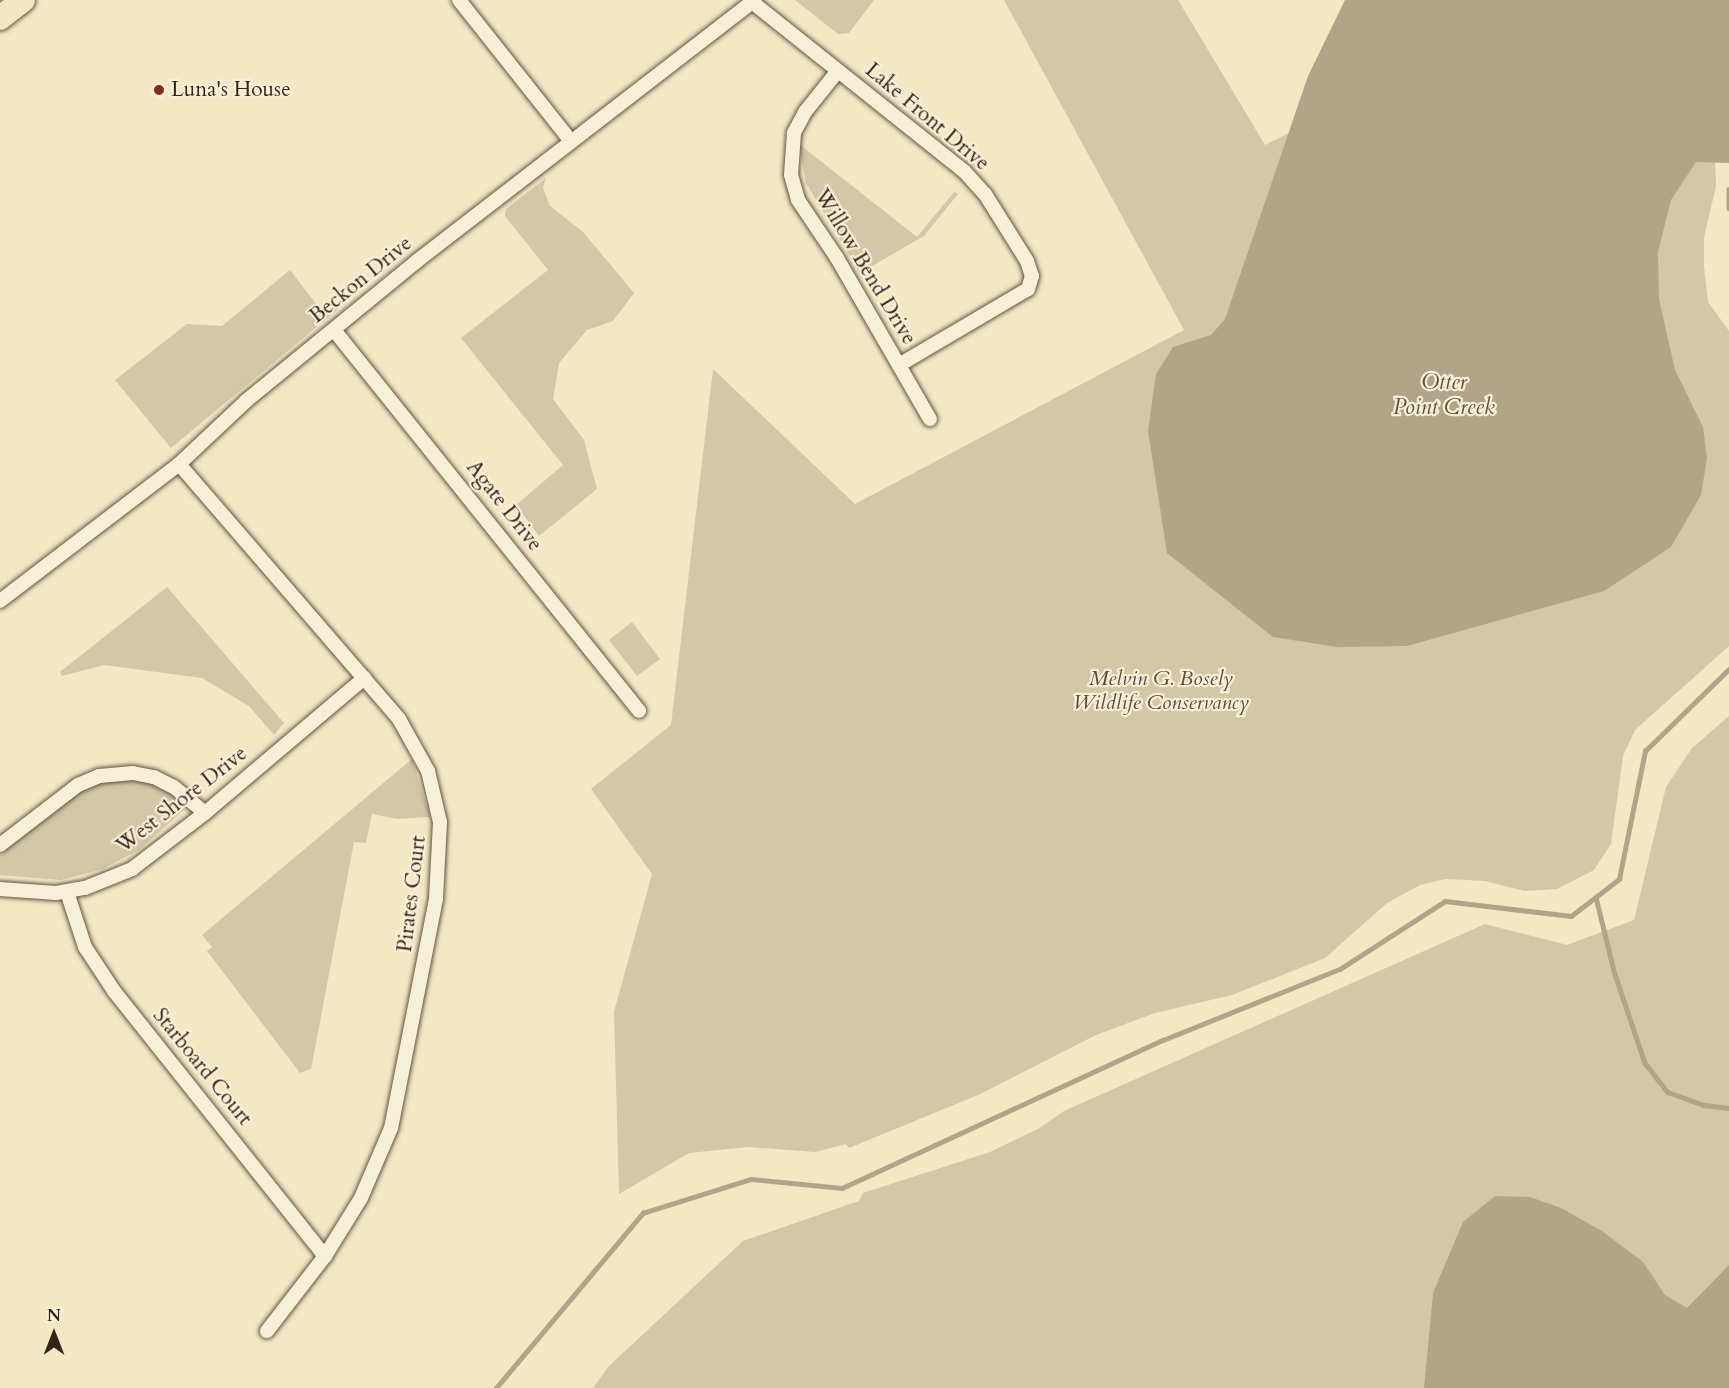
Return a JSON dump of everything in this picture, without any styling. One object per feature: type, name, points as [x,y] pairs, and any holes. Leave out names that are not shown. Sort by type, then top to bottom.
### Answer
[{"type":"highway","points":[[0,18],[23,0]]},
{"type":"street","points":[[459,0],[570,140]]},
{"type":"street","name":"Beckon Drive","points":[[0,601],[179,464],[246,401],[570,140],[753,1]]},
{"type":"street","name":"Lake Front Drive","points":[[753,1],[837,72],[977,184],[1032,276],[1028,289],[899,365]]},
{"type":"street","name":"Willow Bend Drive","points":[[837,72],[805,112],[794,133],[791,175],[798,200],[837,258],[930,419]]},
{"type":"street","name":"Agate Drive","points":[[334,330],[639,711]]},
{"type":"street","name":"Pirates Court","points":[[179,464],[399,719],[428,771],[440,822],[440,868],[391,1128],[361,1198],[325,1256],[267,1331]]},
{"type":"street","name":"West Shore Drive","points":[[0,889],[67,892],[94,885],[132,868],[205,813],[364,678]]},
{"type":"street","points":[[0,845],[78,785],[99,776],[133,773],[154,777],[174,787],[205,813]]},
{"type":"street","name":"Starboard Court","points":[[67,892],[85,947],[114,991],[325,1256]]},
{"type":"green space","points":[[795,0],[874,0],[849,33],[838,34]]},
{"type":"green space","name":"Melvin G. Bosely Wildlife Conservancy","points":[[1004,0],[1178,0],[1265,145],[1554,0],[1713,103],[1716,186],[1704,237],[1704,267],[1708,302],[1729,331],[1729,646],[1635,730],[1623,756],[1611,844],[1594,870],[1557,889],[1525,891],[1485,881],[1446,879],[1420,885],[1387,903],[1325,958],[1232,995],[1155,1013],[1096,1035],[978,1095],[849,1148],[846,1144],[815,1152],[748,1147],[689,1153],[619,1194],[614,1012],[652,874],[591,789],[671,725],[713,369],[855,504],[1184,330]]},
{"type":"green space","points":[[799,144],[917,237],[954,192],[958,194],[924,236],[860,273],[806,183]]},
{"type":"green space","points":[[546,178],[543,188],[550,206],[583,232],[634,293],[613,321],[587,330],[559,363],[553,399],[584,440],[597,489],[539,536],[516,505],[563,465],[461,338],[548,270],[505,216],[506,209]]},
{"type":"green space","points":[[290,270],[320,309],[332,299],[338,309],[171,448],[115,380],[187,324],[222,326]]},
{"type":"green space","points":[[167,587],[284,723],[274,735],[249,706],[202,678],[104,665],[62,676],[60,672]]},
{"type":"green space","points":[[632,622],[660,659],[637,676],[609,640]]},
{"type":"green space","points":[[1729,716],[1729,1388],[593,1388],[608,1367],[743,1241],[859,1201],[863,1193],[990,1152],[1038,1129],[1064,1111],[1485,924],[1567,945],[1634,920],[1666,787],[1692,748]]},
{"type":"green space","points":[[412,759],[430,817],[397,819],[372,814],[366,843],[354,842],[311,1069],[300,1073],[207,951],[212,947],[202,935]]},
{"type":"green space","points":[[133,778],[162,786],[182,801],[184,810],[139,850],[103,869],[61,880],[0,875],[0,855],[81,791],[105,781]]},
{"type":"water","name":"Otter Point Creek","points":[[1345,0],[1729,0],[1729,163],[1696,162],[1671,200],[1658,252],[1659,299],[1675,370],[1703,427],[1707,458],[1701,495],[1671,547],[1604,591],[1407,646],[1337,647],[1273,637],[1167,553],[1148,431],[1156,374],[1173,347],[1211,335],[1225,319],[1308,76]]},
{"type":"water","points":[[1495,1196],[1530,1197],[1561,1208],[1602,1231],[1643,1262],[1665,1295],[1687,1308],[1729,1265],[1729,1388],[1424,1388],[1433,1293],[1463,1222]]},
{"type":"waterway","points":[[1729,189],[1729,208]]},
{"type":"waterway","points":[[496,1388],[643,1213],[751,1179],[842,1188],[1163,1040],[1340,969],[1445,901],[1571,916],[1619,879],[1645,751],[1729,669]]},
{"type":"waterway","points":[[1596,897],[1614,971],[1645,1063],[1668,1092],[1704,1105],[1729,1108]]},
{"type":"place","name":"Luna's House","points":[[159,90]]}]
